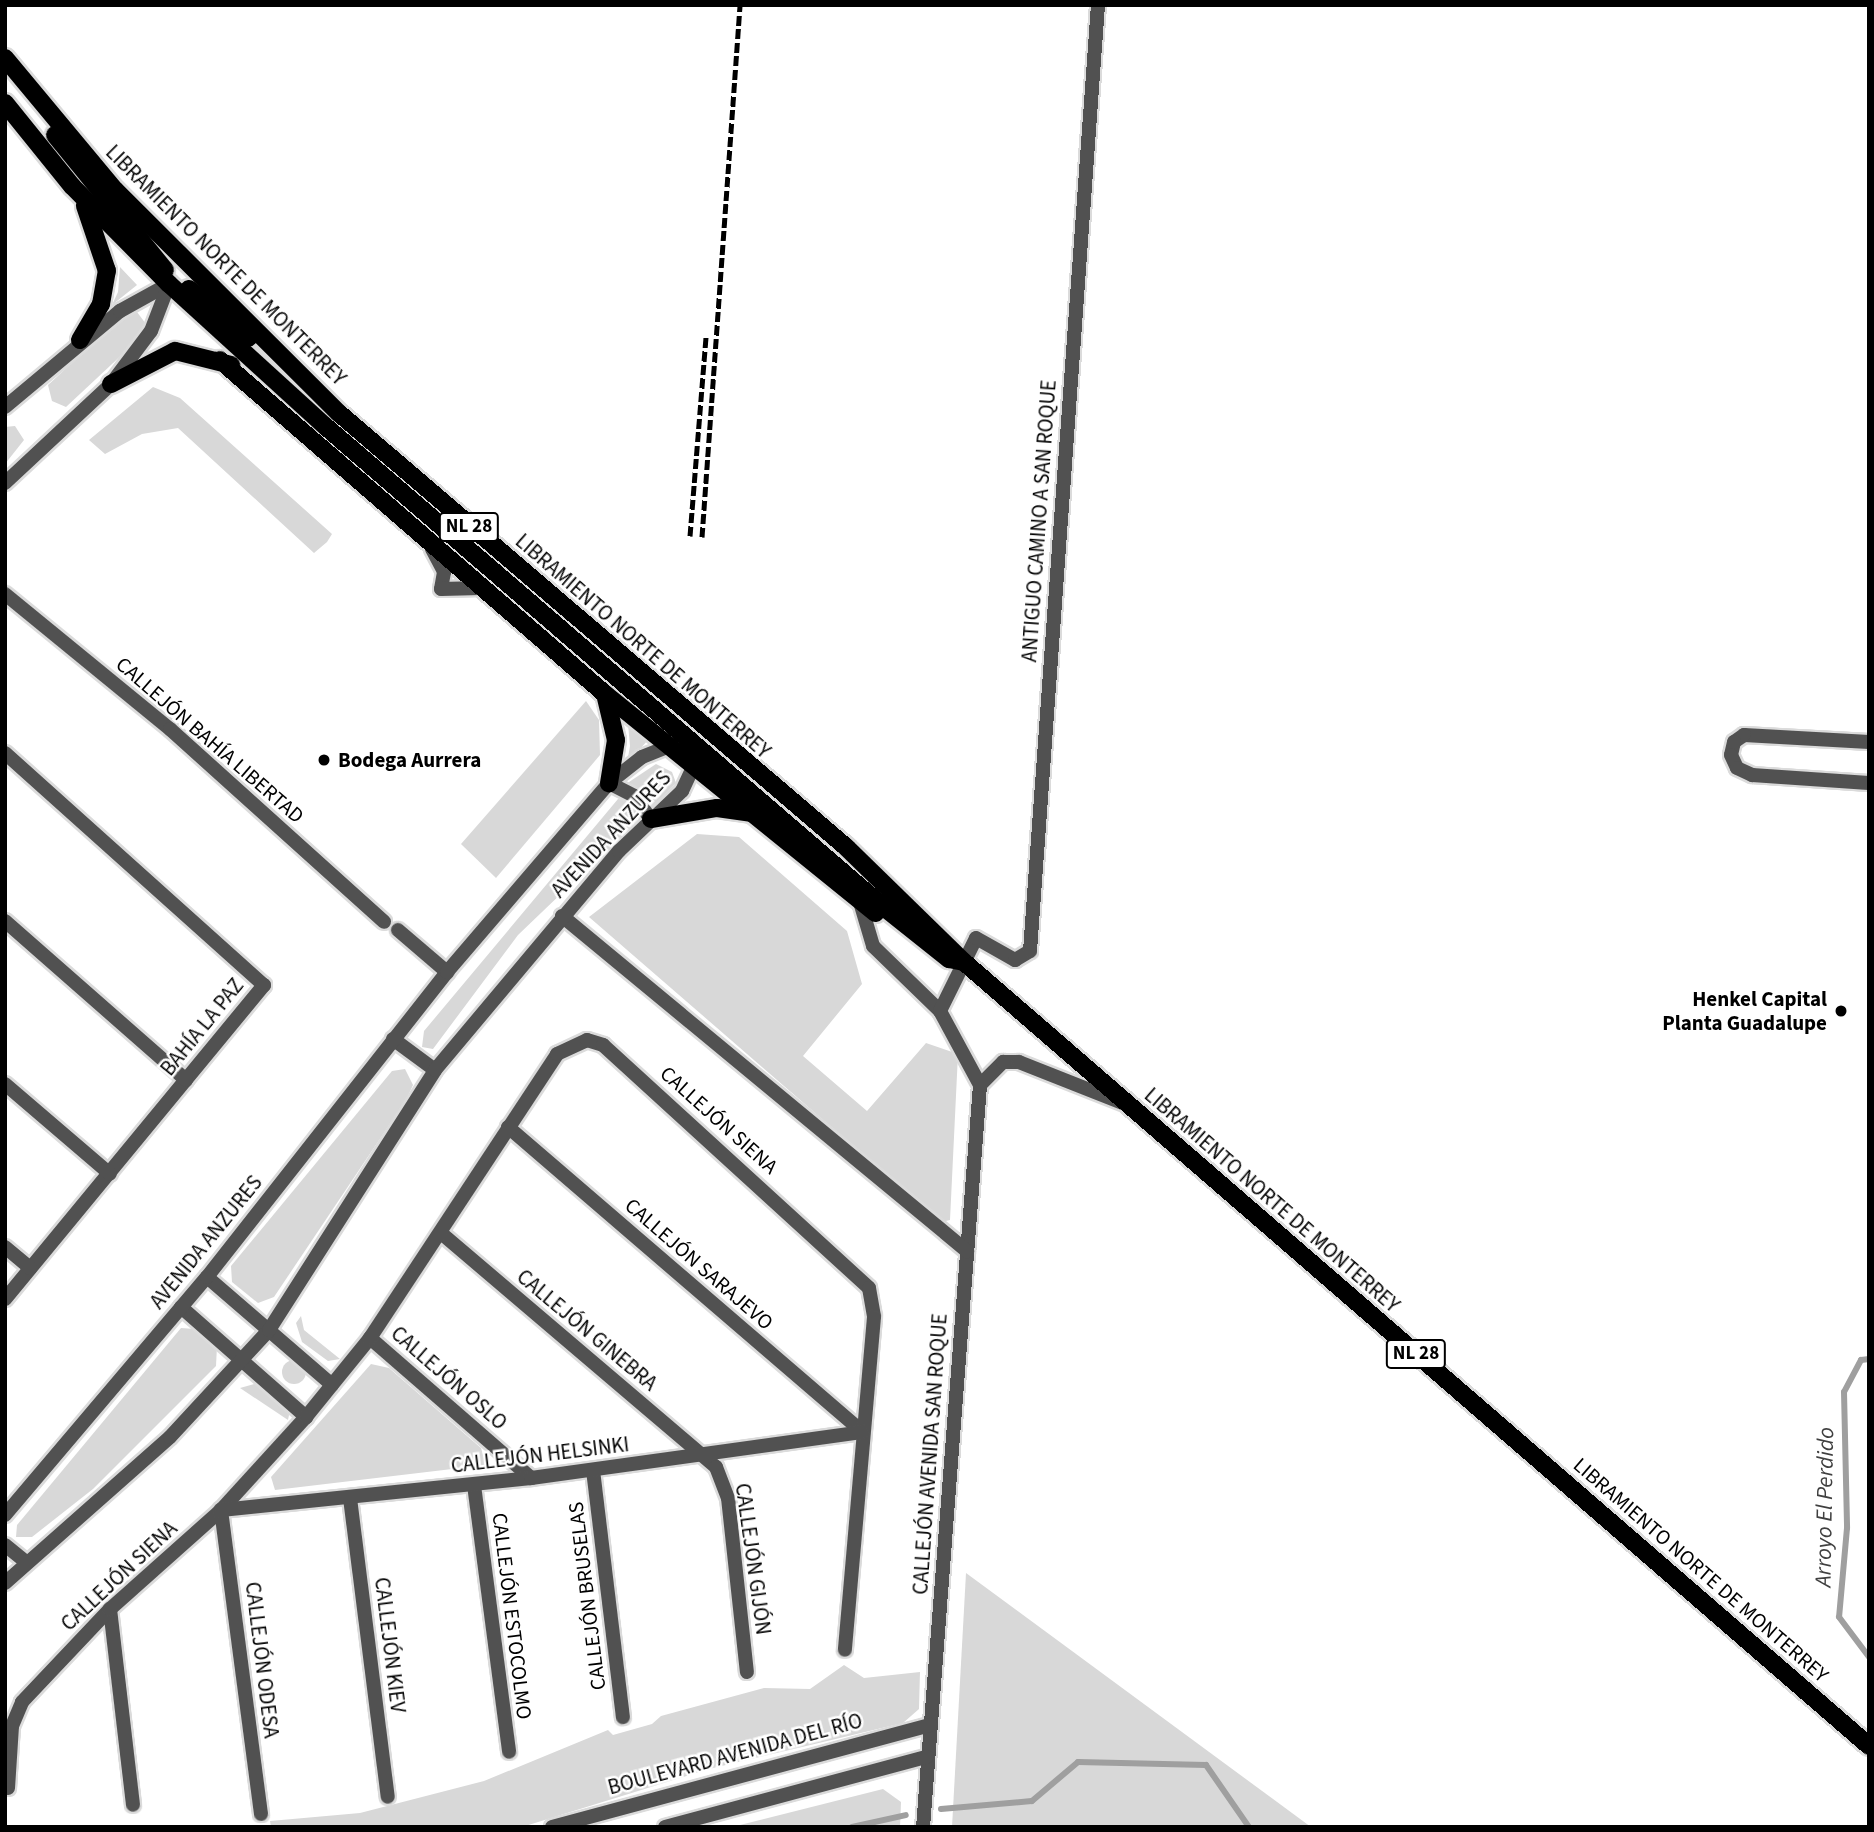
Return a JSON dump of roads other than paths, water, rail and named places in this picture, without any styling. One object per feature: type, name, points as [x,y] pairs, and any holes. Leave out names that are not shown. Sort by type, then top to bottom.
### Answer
[{"type":"main road","name":"LIBRAMIENTO NORTE DE MONTERREY","points":[[5,58],[115,190],[340,414],[846,848],[956,960]]},
{"type":"main road","points":[[29,85],[56,137],[153,250],[169,284],[194,292],[340,414]]},
{"type":"main road","name":"LIBRAMIENTO NORTE DE MONTERREY","points":[[5,103],[72,186],[169,284],[343,443],[691,741],[1125,1104],[1869,1746]]},
{"type":"main road","points":[[72,186],[95,224],[107,271],[101,303],[80,340]]},
{"type":"main road","points":[[111,384],[175,351],[220,360],[325,426]]},
{"type":"main road","points":[[220,360],[323,444],[388,508],[481,589],[860,902],[956,960]]},
{"type":"main road","points":[[343,443],[388,508]]},
{"type":"main road","points":[[568,612],[673,711],[691,741],[704,742],[826,842],[846,848]]},
{"type":"main road","points":[[605,694],[616,740],[610,783]]},
{"type":"main road","points":[[651,819],[717,808],[754,814]]},
{"type":"street","name":"ANTIGUO CAMINO A SAN ROQUE","points":[[956,960],[976,938],[1015,960],[1030,951],[1098,5]]},
{"type":"street","points":[[5,407],[80,340],[169,284]]},
{"type":"street","points":[[5,484],[111,384],[151,331],[169,284]]},
{"type":"street","points":[[428,543],[444,572],[441,589],[481,589]]},
{"type":"street","name":"CALLEJÓN BAHÍA LIBERTAD","points":[[5,594],[170,730],[384,922]]},
{"type":"street","points":[[1869,742],[1744,735],[1734,742],[1731,755],[1737,768],[1752,775],[1869,783]]},
{"type":"street","name":"AVENIDA ANZURES","points":[[5,1515],[207,1277],[447,972],[610,783],[668,745],[691,741],[696,767],[682,790],[651,819],[562,916],[435,1070],[269,1330],[170,1437],[5,1583]]},
{"type":"street","name":"BAHÍA LA PAZ","points":[[5,753],[264,985],[5,1298]]},
{"type":"street","points":[[610,783],[634,796],[651,819]]},
{"type":"street","points":[[860,902],[873,946],[940,1011],[980,1085],[1003,1062],[1019,1062],[1125,1104]]},
{"type":"street","points":[[562,916],[967,1251]]},
{"type":"street","points":[[5,921],[186,1080]]},
{"type":"street","points":[[398,930],[447,972]]},
{"type":"street","points":[[940,1011],[956,960]]},
{"type":"street","points":[[393,1039],[435,1070]]},
{"type":"street","name":"CALLEJÓN SIENA","points":[[8,1788],[12,1726],[22,1702],[110,1609],[221,1510],[306,1417],[370,1338],[556,1054],[579,1042],[603,1045],[869,1287],[874,1317],[845,1650]]},
{"type":"street","points":[[5,1084],[110,1174]]},
{"type":"street","name":"CALLEJÓN AVENIDA SAN ROQUE","points":[[923,1827],[980,1085]]},
{"type":"street","name":"CALLEJÓN SARAJEVO","points":[[508,1127],[862,1432]]},
{"type":"street","name":"CALLEJÓN GINEBRA","points":[[441,1233],[708,1455]]},
{"type":"street","points":[[5,1247],[30,1268]]},
{"type":"street","points":[[207,1277],[332,1385]]},
{"type":"street","points":[[181,1307],[306,1417]]},
{"type":"street","name":"CALLEJÓN OSLO","points":[[370,1338],[531,1478]]},
{"type":"street","name":"CALLEJÓN HELSINKI","points":[[221,1510],[474,1485],[862,1432]]},
{"type":"street","name":"CALLEJÓN GIJÓN","points":[[708,1455],[728,1498],[747,1672]]},
{"type":"street","name":"CALLEJÓN BRUSELAS","points":[[593,1470],[623,1717]]},
{"type":"street","name":"CALLEJÓN ESTOCOLMO","points":[[474,1485],[509,1752]]},
{"type":"street","name":"CALLEJÓN KIEV","points":[[350,1498],[388,1797]]},
{"type":"street","name":"CALLEJÓN ODESA","points":[[221,1510],[261,1814]]},
{"type":"street","points":[[5,1545],[27,1563]]},
{"type":"street","points":[[110,1609],[133,1805]]},
{"type":"street","name":"BOULEVARD AVENIDA DEL RÍO","points":[[552,1827],[930,1725]]},
{"type":"street","points":[[665,1827],[928,1757]]},
{"type":"waterway","name":"Arroyo El Perdido","points":[[1869,1359],[1861,1360],[1844,1392],[1847,1528],[1839,1617],[1869,1657]]},
{"type":"waterway","name":"Arroyo El Perdido","points":[[941,1809],[1032,1801],[1078,1762],[1206,1765],[1249,1827]]},
{"type":"waterway","name":"Arroyo El Perdido","points":[[852,1827],[906,1815]]},
{"type":"railway","points":[[702,537],[740,5]]},
{"type":"railway","points":[[690,536],[706,335]]},
{"type":"place","name":"Bodega Aurrera","points":[[324,760]]},
{"type":"place","name":"Henkel Capital Planta Guadalupe","points":[[1841,1011]]}]
